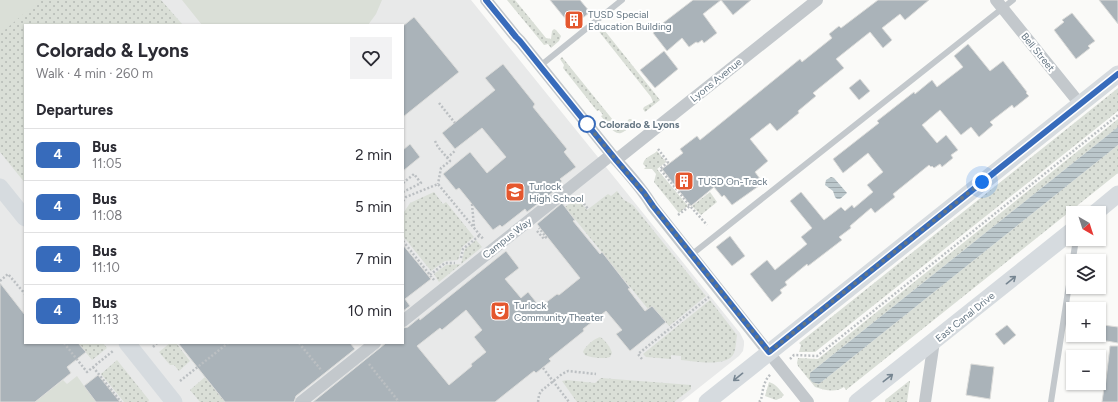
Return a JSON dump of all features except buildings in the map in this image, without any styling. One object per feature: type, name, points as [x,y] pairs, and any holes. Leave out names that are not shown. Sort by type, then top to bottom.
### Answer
[{"type":"main road","points":[[707,402],[1118,74]]},
{"type":"main road","points":[[0,187],[24,217]]},
{"type":"main road","points":[[1103,206],[1118,194]]},
{"type":"main road","name":"East Canal Drive","points":[[857,402],[1066,236]]},
{"type":"main road","points":[[120,347],[174,402]]},
{"type":"street","points":[[486,0],[614,158],[626,170],[691,255],[808,402]]},
{"type":"street","name":"Lyons Avenue","points":[[614,158],[817,0]]},
{"type":"street","name":"Bell Street","points":[[1000,4],[1080,104]]},
{"type":"street","name":"Campus Way","points":[[404,320],[492,250],[614,158]]},
{"type":"street","points":[[925,402],[934,341]]},
{"type":"street","points":[[301,402],[374,344]]},
{"type":"lane","points":[[540,66],[622,0]]},
{"type":"lane","points":[[691,255],[1000,4],[1012,0]]},
{"type":"lane","points":[[1051,402],[1075,246]]},
{"type":"path","points":[[439,103],[455,123]]},
{"type":"path","points":[[791,358],[794,355],[816,356],[1118,115]]},
{"type":"path","points":[[435,141],[450,161],[441,168],[438,184]]},
{"type":"path","points":[[658,149],[668,162],[660,169],[707,225]]},
{"type":"path","points":[[447,158],[456,150]]},
{"type":"path","points":[[404,182],[414,174],[421,182],[404,191]]},
{"type":"path","points":[[404,200],[406,197],[438,184]]},
{"type":"path","points":[[438,184],[492,250]]},
{"type":"path","points":[[472,204],[474,227]]},
{"type":"path","points":[[678,215],[690,206]]},
{"type":"path","points":[[535,224],[546,237],[544,239],[536,230]]},
{"type":"path","points":[[430,275],[446,263],[460,262],[463,249],[480,235]]},
{"type":"path","points":[[404,243],[436,282],[431,286],[437,294]]},
{"type":"path","points":[[0,281],[8,274],[24,293]]},
{"type":"path","points":[[642,359],[638,354],[709,297]]},
{"type":"path","points":[[65,344],[87,372],[120,347]]},
{"type":"path","points":[[153,347],[157,344]]},
{"type":"path","points":[[180,381],[227,344]]},
{"type":"path","points":[[301,344],[329,380]]},
{"type":"path","points":[[361,354],[399,402]]},
{"type":"path","points":[[93,367],[122,402]]},
{"type":"path","points":[[543,368],[570,402]]},
{"type":"path","points":[[538,402],[541,391],[568,371],[596,374]]},
{"type":"path","points":[[759,402],[761,400],[765,382],[770,375]]},
{"type":"shaded area","name":"Turlock High School","points":[[0,0],[471,0],[740,333],[744,341],[744,345],[743,351],[739,356],[681,402],[0,402]]},
{"type":"shaded area","points":[[0,0],[161,0],[182,24],[24,24],[24,182],[0,152]]},
{"type":"shaded area","points":[[0,0],[40,0],[0,34]]},
{"type":"shaded area","points":[[182,0],[382,0],[376,14],[369,24],[201,24]]},
{"type":"shaded area","points":[[507,0],[515,0],[546,38],[551,39],[552,31],[554,29],[556,30],[561,36],[559,41],[551,48],[548,44],[544,45]]},
{"type":"shaded area","points":[[601,26],[660,100],[645,112],[643,109],[644,107],[653,102],[651,97],[597,29]]},
{"type":"shaded area","points":[[562,57],[617,125],[622,128],[629,119],[633,121],[626,130],[622,133],[618,133],[610,128],[601,116],[603,115],[599,110],[597,111],[563,68],[564,65],[560,59]]},
{"type":"shaded area","points":[[1118,88],[1118,111],[815,352],[799,352],[801,345],[799,343]]},
{"type":"shaded area","points":[[1118,119],[1118,127],[810,373],[812,382],[819,384],[1118,145],[1118,173],[1077,206],[1066,206],[1066,214],[846,390],[844,387],[837,390],[826,390],[815,387],[797,363],[798,358],[818,359]]},
{"type":"shaded area","points":[[1118,127],[1118,145],[819,384],[812,382],[810,379],[810,373]]},
{"type":"shaded area","points":[[657,151],[666,162],[657,169],[688,206],[679,213],[654,182],[656,174],[652,169],[644,169],[646,167],[643,164],[645,159]]},
{"type":"shaded area","points":[[831,177],[834,178],[847,193],[840,199],[837,199],[833,191],[825,185],[826,180]]},
{"type":"shaded area","points":[[617,191],[624,200],[633,205],[706,296],[669,326],[652,306],[648,309],[565,207],[577,198],[587,210],[608,194],[611,196]]},
{"type":"shaded area","points":[[434,192],[443,204],[446,202],[474,237],[462,247],[458,260],[445,261],[431,271],[404,237],[404,212],[410,203]]},
{"type":"shaded area","points":[[710,192],[717,202],[701,215],[692,206]]},
{"type":"shaded area","points":[[476,240],[482,247],[439,282],[434,274],[446,265],[461,264],[465,249]]},
{"type":"shaded area","points":[[710,300],[737,335],[735,351],[730,358],[725,361],[718,362],[701,362],[681,360],[681,356],[671,355],[671,359],[646,357],[643,354]]},
{"type":"shaded area","points":[[600,337],[606,342],[612,353],[610,357],[597,358],[585,355],[583,352],[586,347]]},
{"type":"shaded area","points":[[79,344],[104,344],[107,348],[92,360]]},
{"type":"shaded area","points":[[169,344],[177,344],[190,361],[179,371],[174,365],[170,365],[159,352]]},
{"type":"shaded area","points":[[117,360],[149,400],[148,402],[124,402],[101,374]]},
{"type":"shaded area","points":[[98,375],[120,402],[35,402],[63,380],[67,384],[77,376],[84,386]]},
{"type":"shaded area","points":[[205,377],[220,396],[236,402],[200,402],[190,390]]},
{"type":"shaded area","points":[[601,378],[691,385],[691,389],[674,402],[577,402],[562,381],[567,380],[595,383]]},
{"type":"shaded area","points":[[909,381],[907,402],[885,402],[885,400]]},
{"type":"shaded area","points":[[769,382],[776,385],[784,395],[781,398],[776,400],[765,396]]},
{"type":"bus line","name":"4","points":[[486,0],[616,160],[626,170],[769,352],[1118,74]]},
{"type":"place","name":"TUSD Special Education Building","points":[[574,20]]},
{"type":"place","name":"Colorado & Lyons","points":[[587,124]]},
{"type":"place","name":"TUSD On-Track","points":[[684,181]]},
{"type":"place","name":"Turlock High School","points":[[515,192]]},
{"type":"place","name":"Turlock Community Theater","points":[[500,311]]},
{"type":"route","points":[[587,124],[584,121],[626,170],[769,352],[982,182]]}]
